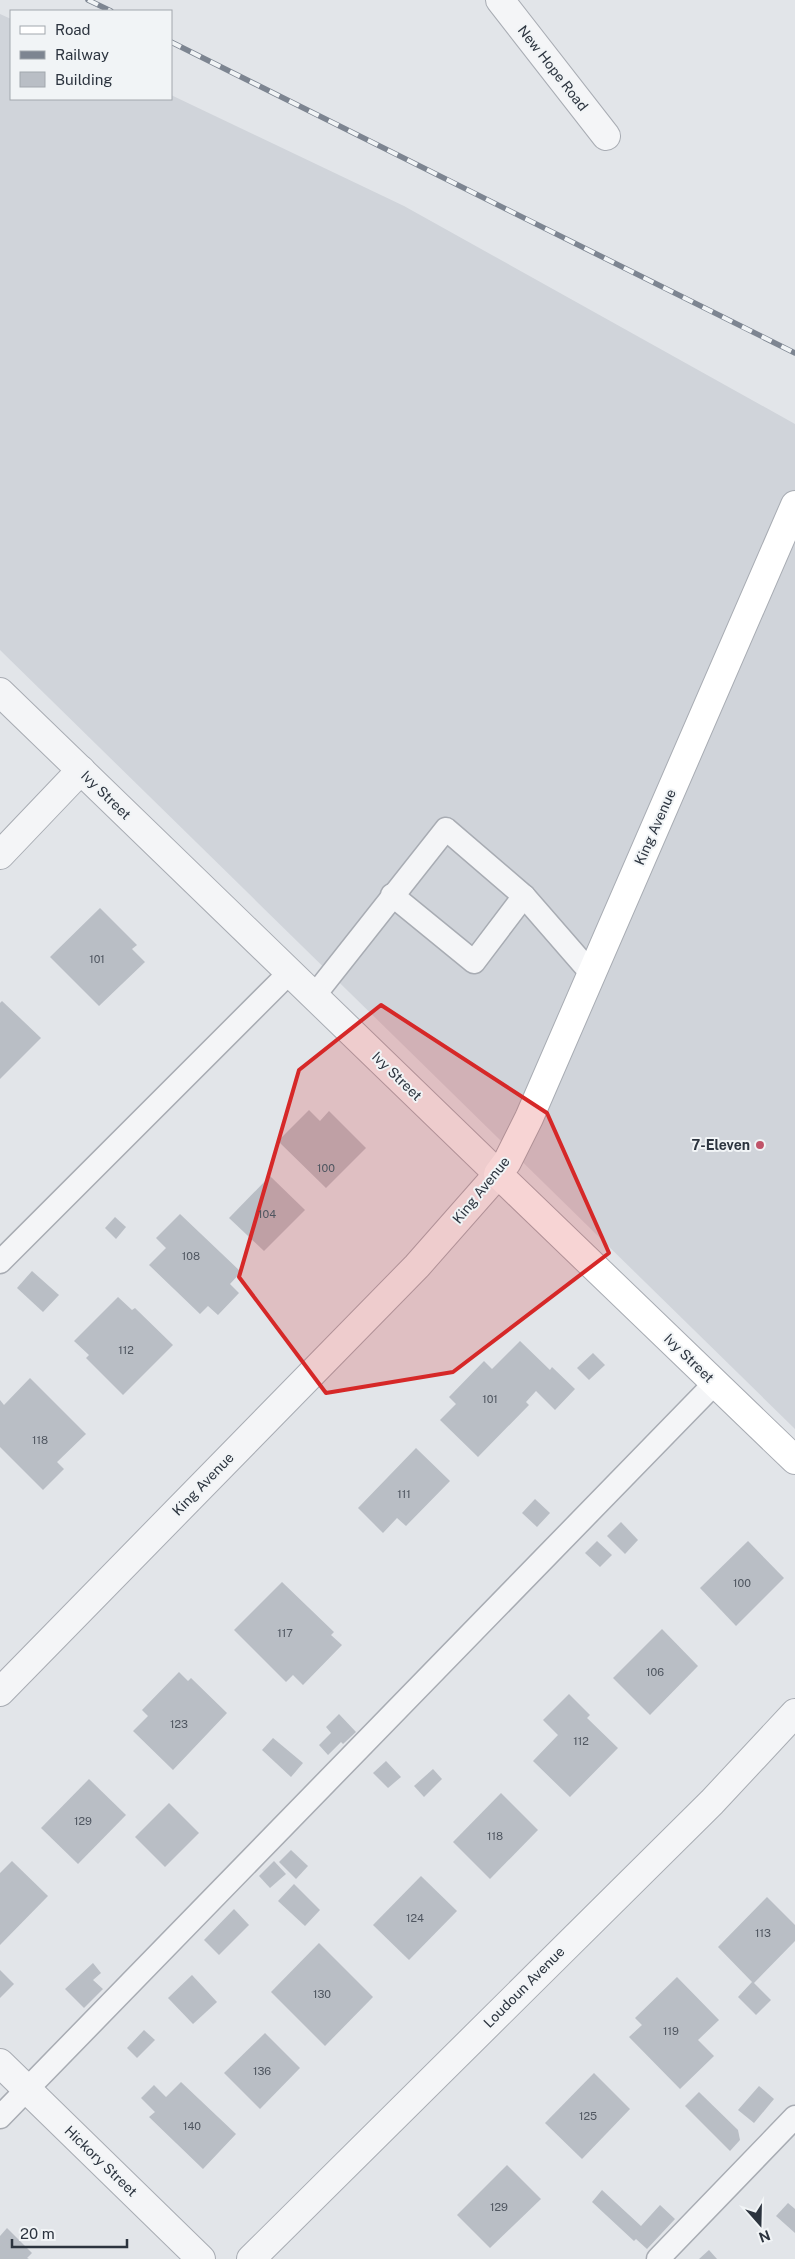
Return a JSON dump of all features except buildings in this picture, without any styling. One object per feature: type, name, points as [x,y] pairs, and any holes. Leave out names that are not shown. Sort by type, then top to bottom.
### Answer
[{"type":"main road","name":"King Avenue","points":[[498,1174],[507,1162],[529,1118],[795,505]]},
{"type":"main road","name":"Ivy Street","points":[[498,1174],[795,1460]]},
{"type":"street","name":"New Hope Road","points":[[500,0],[606,136]]},
{"type":"street","name":"Ivy Street","points":[[0,692],[498,1174]]},
{"type":"street","points":[[0,855],[81,770]]},
{"type":"street","name":"King Avenue","points":[[0,1692],[417,1266],[498,1174]]},
{"type":"street","name":"Loudoun Avenue","points":[[251,2259],[712,1802],[795,1713]]},
{"type":"street","name":"Hickory Street","points":[[0,2063],[201,2259]]},
{"type":"lane","points":[[314,996],[446,829],[524,896],[591,973]]},
{"type":"lane","points":[[392,895],[474,962],[524,896]]},
{"type":"lane","points":[[0,1262],[290,972]]},
{"type":"lane","points":[[0,2118],[715,1383]]},
{"type":"lane","points":[[658,2259],[795,2117]]},
{"type":"highlighted area","points":[[381,1005],[547,1113],[609,1253],[453,1372],[326,1393],[239,1277],[299,1070]]},
{"type":"shaded area","points":[[0,14],[10,19],[10,100],[172,100],[172,95],[404,206],[795,424],[795,1429],[0,650]]},
{"type":"railway","points":[[88,0],[109,10]]},
{"type":"railway","points":[[172,42],[795,353]]},
{"type":"place","name":"7-Eleven","points":[[760,1145]]}]
